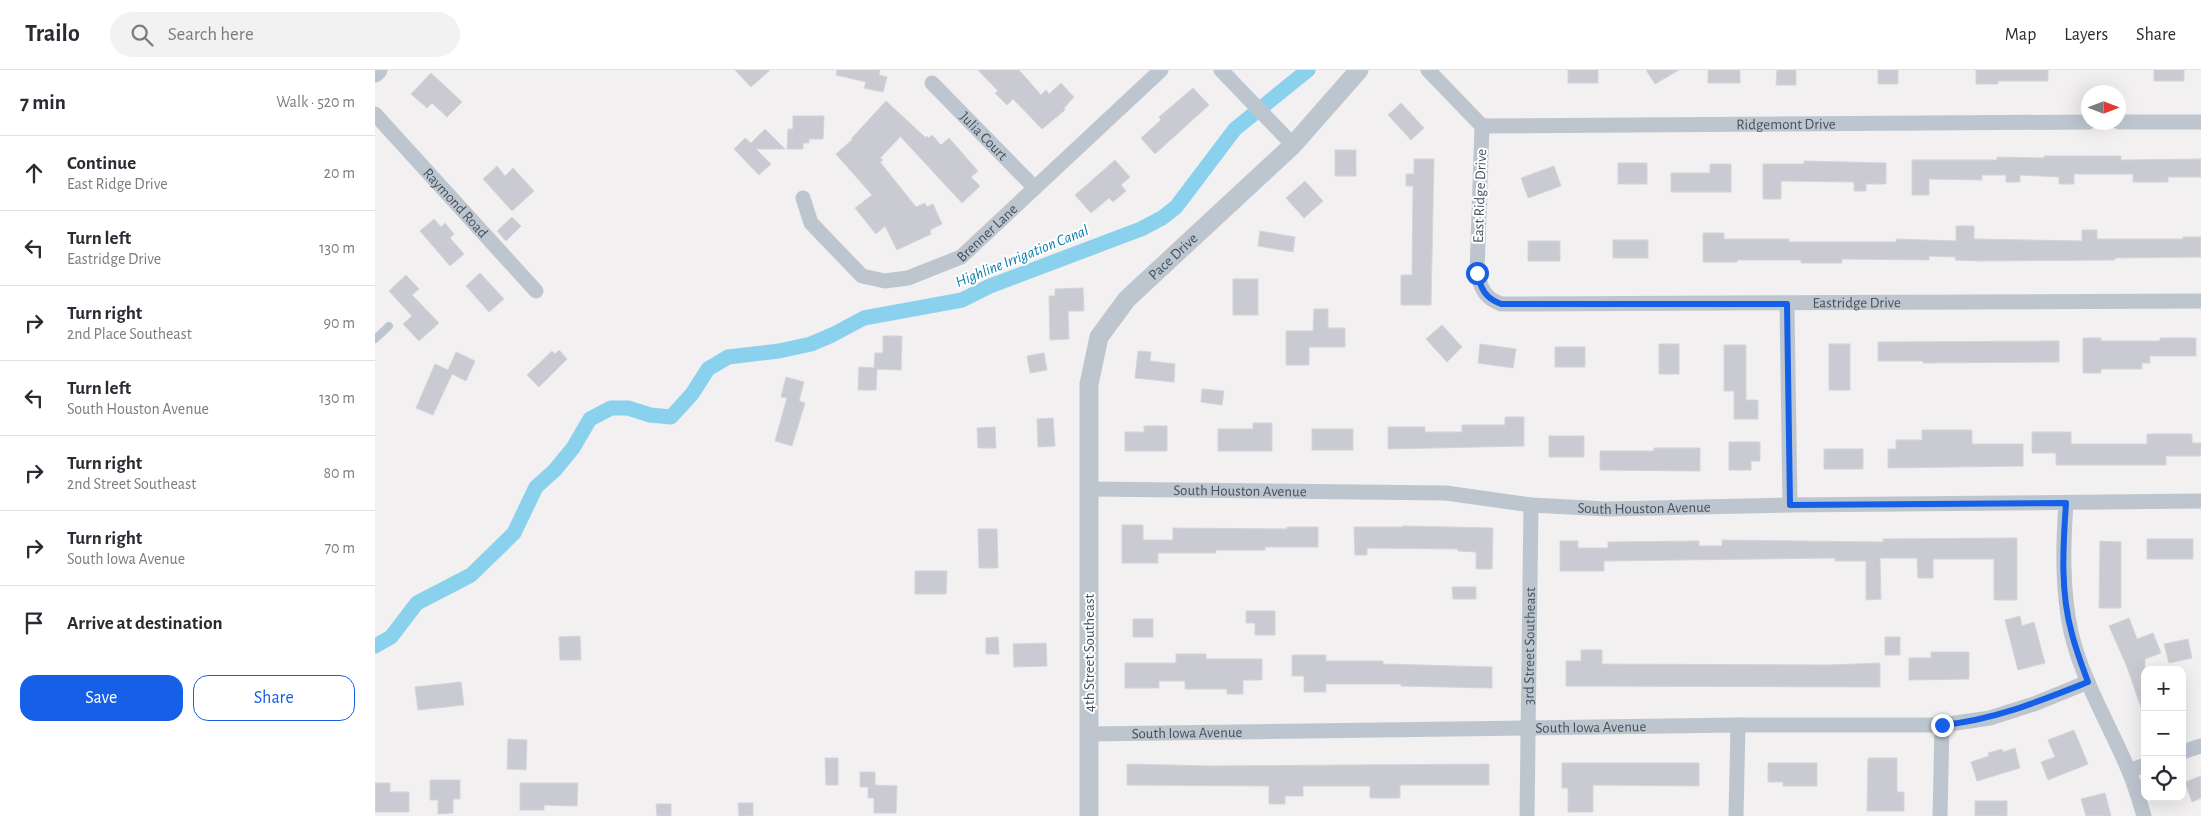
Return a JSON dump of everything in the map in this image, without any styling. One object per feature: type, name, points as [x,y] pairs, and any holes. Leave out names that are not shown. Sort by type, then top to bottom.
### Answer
[{"type":"street","points":[[375,73],[378,70]]},
{"type":"street","name":"Brenner Lane","points":[[803,198],[811,223],[862,276],[885,282],[908,278],[961,257],[1161,70]]},
{"type":"street","points":[[1221,70],[1293,145]]},
{"type":"street","name":"Pace Drive","points":[[1089,489],[1089,384],[1099,337],[1127,299],[1293,145],[1359,70]]},
{"type":"street","points":[[1428,70],[1482,126]]},
{"type":"street","name":"Julia Court","points":[[932,83],[1035,188]]},
{"type":"street","name":"Raymond Road","points":[[375,114],[536,291]]},
{"type":"street","name":"Ridgemont Drive","points":[[1482,126],[2081,122]]},
{"type":"street","points":[[2126,122],[2201,122]]},
{"type":"street","name":"East Ridge Drive","points":[[1482,126],[1477,273],[1480,288],[1485,294]]},
{"type":"street","name":"Eastridge Drive","points":[[1485,294],[1490,300],[1501,304],[2201,301]]},
{"type":"street","points":[[1787,304],[1790,505]]},
{"type":"street","name":"South Houston Avenue","points":[[1089,489],[1446,493],[1531,505],[1607,509],[1790,505],[2201,501]]},
{"type":"street","name":"4th Street Southeast","points":[[1089,489],[1089,816]]},
{"type":"street","points":[[2066,503],[2063,544],[2065,597],[2071,633],[2088,682],[2129,771],[2144,816]]},
{"type":"street","name":"3rd Street Southeast","points":[[1527,816],[1531,505]]},
{"type":"street","name":"South Iowa Avenue","points":[[1089,734],[1738,725],[1942,725],[1990,718],[2034,704],[2088,682]]},
{"type":"street","points":[[1736,816],[1738,725]]},
{"type":"street","points":[[1940,816],[1942,725]]},
{"type":"street","points":[[2186,751],[2201,746]]},
{"type":"street","points":[[2129,771],[2141,767]]},
{"type":"lane","points":[[375,339],[389,326]]},
{"type":"building","points":[[735,70],[770,70],[751,87]]},
{"type":"building","points":[[837,70],[880,70],[879,75],[887,77],[883,92],[864,88],[866,82],[836,75]]},
{"type":"building","points":[[978,70],[1019,70],[1041,95],[1046,90],[1049,94],[1061,83],[1074,97],[1064,108],[1065,110],[1042,129],[1013,99],[1007,105],[995,93],[998,91]]},
{"type":"building","points":[[1568,70],[1598,70],[1598,83],[1568,83]]},
{"type":"building","points":[[1646,70],[1679,70],[1655,84]]},
{"type":"building","points":[[1708,70],[1740,70],[1740,83],[1708,83]]},
{"type":"building","points":[[1777,70],[1796,70],[1796,85],[1776,85]]},
{"type":"building","points":[[1878,70],[1898,70],[1898,84],[1878,84]]},
{"type":"building","points":[[1976,70],[2048,70],[2048,81],[1998,81],[1998,84],[1976,84]]},
{"type":"building","points":[[2154,70],[2184,70],[2184,81],[2154,81]]},
{"type":"building","points":[[431,73],[462,102],[447,117],[432,103],[427,108],[411,94]]},
{"type":"building","points":[[1193,88],[1209,105],[1155,154],[1141,138],[1161,120],[1159,117]]},
{"type":"building","points":[[886,101],[926,138],[932,135],[941,145],[949,138],[978,171],[971,177],[980,186],[962,203],[899,135],[900,137],[880,158],[883,160],[880,162],[916,207],[925,203],[927,207],[933,204],[942,224],[930,230],[931,234],[897,250],[885,226],[876,234],[855,208],[872,195],[836,154],[853,139],[851,139]]},
{"type":"building","points":[[1401,103],[1424,128],[1411,140],[1388,115]]},
{"type":"building","points":[[793,116],[824,116],[823,139],[809,139],[809,143],[803,143],[803,149],[787,149],[788,129],[793,129]]},
{"type":"building","points":[[765,129],[785,149],[756,149],[771,164],[759,175],[734,149],[745,138],[751,143]]},
{"type":"building","points":[[1335,150],[1356,150],[1356,176],[1335,176]]},
{"type":"building","points":[[2044,156],[2121,156],[2121,160],[2201,159],[2201,177],[2168,177],[2168,182],[2133,182],[2133,174],[2074,174],[2074,184],[2059,184],[2059,177],[2020,175],[2020,182],[2006,182],[2006,175],[1982,175],[1982,180],[1929,179],[1929,195],[1912,195],[1912,160],[1997,160],[1997,157],[2044,158]]},
{"type":"building","points":[[1414,159],[1434,159],[1431,305],[1401,305],[1401,275],[1412,275],[1413,186],[1406,186],[1406,174],[1414,174]]},
{"type":"building","points":[[1115,160],[1130,177],[1121,185],[1126,191],[1113,202],[1109,198],[1091,213],[1075,195]]},
{"type":"building","points":[[1804,161],[1886,163],[1886,184],[1866,184],[1866,191],[1854,191],[1854,182],[1781,181],[1781,199],[1763,199],[1763,164],[1804,164]]},
{"type":"building","points":[[1618,163],[1647,163],[1647,184],[1618,184]]},
{"type":"building","points":[[1710,164],[1731,164],[1731,192],[1671,192],[1671,173],[1710,173]]},
{"type":"building","points":[[497,166],[505,176],[513,168],[534,191],[512,211],[483,179]]},
{"type":"building","points":[[1554,166],[1561,186],[1528,198],[1521,178]]},
{"type":"building","points":[[1305,181],[1323,201],[1304,218],[1286,198]]},
{"type":"building","points":[[512,217],[521,226],[506,241],[497,231]]},
{"type":"building","points":[[434,219],[441,227],[445,223],[454,234],[450,238],[464,254],[450,266],[420,231]]},
{"type":"building","points":[[1956,226],[1974,226],[1974,239],[2082,241],[2082,230],[2097,230],[2097,239],[2183,239],[2183,237],[2201,237],[2201,257],[1980,261],[1955,260],[1956,257],[1929,256],[1929,260],[1842,259],[1842,263],[1801,263],[1801,260],[1703,262],[1703,233],[1724,233],[1724,239],[1789,239],[1789,242],[1896,242],[1896,239],[1956,241]]},
{"type":"building","points":[[1260,231],[1295,237],[1293,252],[1258,246]]},
{"type":"building","points":[[1613,240],[1648,240],[1648,258],[1613,258]]},
{"type":"building","points":[[1528,241],[1560,241],[1560,261],[1528,261]]},
{"type":"building","points":[[480,273],[504,299],[489,312],[466,286]]},
{"type":"building","points":[[406,275],[419,289],[412,295],[439,323],[419,341],[403,324],[412,316],[389,291]]},
{"type":"building","points":[[1233,279],[1258,279],[1258,315],[1233,315]]},
{"type":"building","points":[[1083,288],[1084,311],[1068,311],[1069,339],[1050,340],[1049,296],[1055,296],[1055,289]]},
{"type":"building","points":[[1314,309],[1328,309],[1328,328],[1345,328],[1345,347],[1309,347],[1309,365],[1286,365],[1286,331],[1313,331]]},
{"type":"building","points":[[1442,325],[1462,347],[1447,362],[1426,339]]},
{"type":"building","points":[[883,336],[902,336],[901,370],[877,369],[876,390],[858,390],[859,367],[874,368],[875,353],[883,353]]},
{"type":"building","points":[[2083,338],[2101,338],[2101,341],[2160,341],[2160,338],[2196,338],[2196,356],[2150,356],[2150,363],[2142,363],[2142,369],[2101,369],[2101,373],[2083,373]]},
{"type":"building","points":[[2059,341],[2059,362],[1923,363],[1923,361],[1878,361],[1878,342]]},
{"type":"building","points":[[1480,344],[1516,349],[1513,368],[1478,363]]},
{"type":"building","points":[[1659,344],[1679,344],[1679,374],[1659,374]]},
{"type":"building","points":[[1829,344],[1850,344],[1850,390],[1829,390]]},
{"type":"building","points":[[1724,345],[1746,345],[1746,400],[1758,400],[1758,419],[1734,419],[1734,391],[1724,391]]},
{"type":"building","points":[[1555,347],[1585,347],[1585,367],[1555,367]]},
{"type":"building","points":[[559,350],[567,359],[539,387],[527,375],[552,351],[555,354]]},
{"type":"building","points":[[1138,351],[1151,352],[1150,361],[1175,364],[1174,382],[1135,378]]},
{"type":"building","points":[[456,352],[475,361],[466,381],[452,374],[433,415],[416,408],[435,364],[448,370]]},
{"type":"building","points":[[1044,353],[1047,370],[1030,373],[1027,356]]},
{"type":"building","points":[[786,377],[804,382],[799,401],[805,403],[792,446],[775,441],[787,398],[781,397]]},
{"type":"building","points":[[1202,389],[1224,391],[1222,405],[1201,402]]},
{"type":"building","points":[[1505,417],[1524,417],[1524,446],[1388,449],[1388,427],[1425,427],[1425,432],[1462,432],[1462,425],[1505,425]]},
{"type":"building","points":[[1053,418],[1055,446],[1038,447],[1037,419]]},
{"type":"building","points":[[1253,423],[1272,423],[1272,451],[1218,451],[1218,429],[1253,429]]},
{"type":"building","points":[[1144,426],[1167,426],[1167,451],[1125,451],[1125,432],[1144,432]]},
{"type":"building","points":[[995,427],[996,448],[978,448],[977,428]]},
{"type":"building","points":[[1312,429],[1353,429],[1353,450],[1312,450]]},
{"type":"building","points":[[1922,430],[1972,430],[1972,444],[2023,444],[2023,466],[1888,468],[1888,449],[1896,449],[1896,440],[1922,440]]},
{"type":"building","points":[[2032,432],[2071,432],[2071,444],[2147,444],[2147,434],[2192,434],[2192,443],[2201,443],[2201,456],[2166,456],[2166,465],[2056,465],[2056,453],[2032,453]]},
{"type":"building","points":[[1549,436],[1584,436],[1584,457],[1549,457]]},
{"type":"building","points":[[1729,442],[1760,442],[1760,461],[1751,461],[1751,470],[1729,470]]},
{"type":"building","points":[[1654,448],[1700,448],[1700,471],[1600,470],[1600,451],[1654,451]]},
{"type":"building","points":[[1824,449],[1863,449],[1863,469],[1824,469]]},
{"type":"building","points":[[1122,525],[1143,525],[1143,540],[1173,540],[1173,528],[1287,529],[1287,527],[1318,527],[1318,547],[1265,547],[1265,550],[1216,550],[1216,553],[1158,553],[1158,563],[1122,563]]},
{"type":"building","points":[[1354,527],[1493,528],[1492,569],[1476,569],[1476,552],[1458,551],[1458,549],[1367,548],[1367,555],[1355,555]]},
{"type":"building","points":[[978,529],[997,529],[998,568],[979,568]]},
{"type":"building","points":[[2017,538],[2017,600],[1994,600],[1994,559],[1933,559],[1933,578],[1918,578],[1917,558],[1880,558],[1881,599],[1866,600],[1866,561],[1835,561],[1835,558],[1604,561],[1604,571],[1560,571],[1560,541],[1578,541],[1578,548],[1608,548],[1608,542],[1699,541],[1699,546],[1722,546],[1722,540],[1883,542],[1883,539]]},
{"type":"building","points":[[2147,539],[2193,539],[2193,559],[2147,559]]},
{"type":"building","points":[[2100,541],[2121,542],[2121,608],[2099,608]]},
{"type":"building","points":[[915,571],[947,571],[946,594],[915,594]]},
{"type":"building","points":[[1452,587],[1476,587],[1476,599],[1453,599]]},
{"type":"building","points":[[1246,611],[1275,611],[1275,635],[1255,635],[1255,623],[1246,623]]},
{"type":"building","points":[[2020,616],[2022,626],[2034,622],[2045,663],[2018,670],[2005,620]]},
{"type":"building","points":[[2129,618],[2137,639],[2153,633],[2161,653],[2145,659],[2145,666],[2141,666],[2141,707],[2127,667],[2109,626]]},
{"type":"building","points":[[1133,619],[1153,619],[1153,637],[1133,637]]},
{"type":"building","points":[[580,636],[581,660],[560,660],[559,637]]},
{"type":"building","points":[[998,637],[999,654],[986,654],[986,638]]},
{"type":"building","points":[[1885,637],[1900,637],[1900,655],[1885,655]]},
{"type":"building","points":[[2188,639],[2192,658],[2169,663],[2164,644]]},
{"type":"building","points":[[1046,643],[1047,666],[1014,667],[1013,644]]},
{"type":"building","points":[[1581,650],[1602,650],[1602,664],[1829,665],[1880,663],[1880,687],[1566,686],[1566,661],[1581,661]]},
{"type":"building","points":[[1931,652],[1969,652],[1969,679],[1909,680],[1909,658],[1931,658]]},
{"type":"building","points":[[1176,654],[1206,654],[1206,659],[1262,659],[1262,680],[1243,680],[1243,694],[1227,694],[1227,689],[1185,689],[1185,681],[1159,681],[1159,688],[1125,688],[1125,663],[1176,663]]},
{"type":"building","points":[[1292,655],[1326,655],[1326,661],[1383,661],[1383,664],[1492,667],[1492,688],[1401,686],[1401,684],[1326,684],[1326,692],[1304,692],[1304,676],[1292,676]]},
{"type":"building","points":[[461,682],[464,705],[418,710],[415,687]]},
{"type":"building","points":[[2074,730],[2088,764],[2048,780],[2041,762],[2055,757],[2048,740]]},
{"type":"building","points":[[508,739],[527,740],[526,770],[507,769]]},
{"type":"building","points":[[2015,748],[2020,768],[1977,781],[1971,762],[1989,756],[1988,753],[2002,749],[2003,752]]},
{"type":"building","points":[[825,758],[838,758],[838,785],[826,785]]},
{"type":"building","points":[[1868,758],[1897,758],[1897,792],[1904,792],[1904,811],[1867,811]]},
{"type":"building","points":[[1562,763],[1699,763],[1699,786],[1593,785],[1593,812],[1568,812],[1568,788],[1562,788]]},
{"type":"building","points":[[1768,763],[1817,763],[1817,786],[1783,786],[1783,782],[1768,782]]},
{"type":"building","points":[[1127,764],[1209,766],[1489,764],[1489,785],[1400,785],[1400,798],[1370,798],[1370,786],[1303,786],[1303,796],[1285,796],[1285,804],[1269,804],[1269,786],[1127,785]]},
{"type":"building","points":[[860,772],[875,772],[875,785],[897,786],[896,813],[874,813],[874,798],[868,798],[868,787],[860,787]]},
{"type":"building","points":[[2201,776],[2201,798],[2192,802],[2186,782]]},
{"type":"building","points":[[430,780],[460,780],[460,799],[453,799],[453,813],[438,814],[438,800],[430,800]]},
{"type":"building","points":[[375,783],[390,783],[390,792],[409,792],[409,812],[375,812]]},
{"type":"building","points":[[520,783],[578,783],[577,806],[544,805],[544,810],[520,810]]},
{"type":"building","points":[[2105,793],[2111,816],[2086,816],[2081,799]]},
{"type":"building","points":[[1975,801],[2007,801],[2007,816],[1975,816]]},
{"type":"building","points":[[738,803],[753,803],[753,816],[739,816]]},
{"type":"building","points":[[656,804],[671,804],[671,816],[657,816]]},
{"type":"waterway","name":"Highline Irrigation Canal","points":[[375,646],[391,637],[417,603],[471,575],[514,533],[536,487],[555,470],[573,448],[590,419],[611,408],[628,408],[650,415],[671,417],[692,394],[708,369],[728,357],[779,351],[811,344],[864,318],[962,300],[990,286],[1141,229],[1162,218],[1176,207],[1235,129],[1308,70]]},
{"type":"route","points":[[1477,273],[1480,288],[1490,300],[1501,304],[1787,304],[1790,505],[2066,503],[2063,544],[2065,597],[2071,633],[2088,682],[2034,704],[1990,718],[1942,725]]}]
